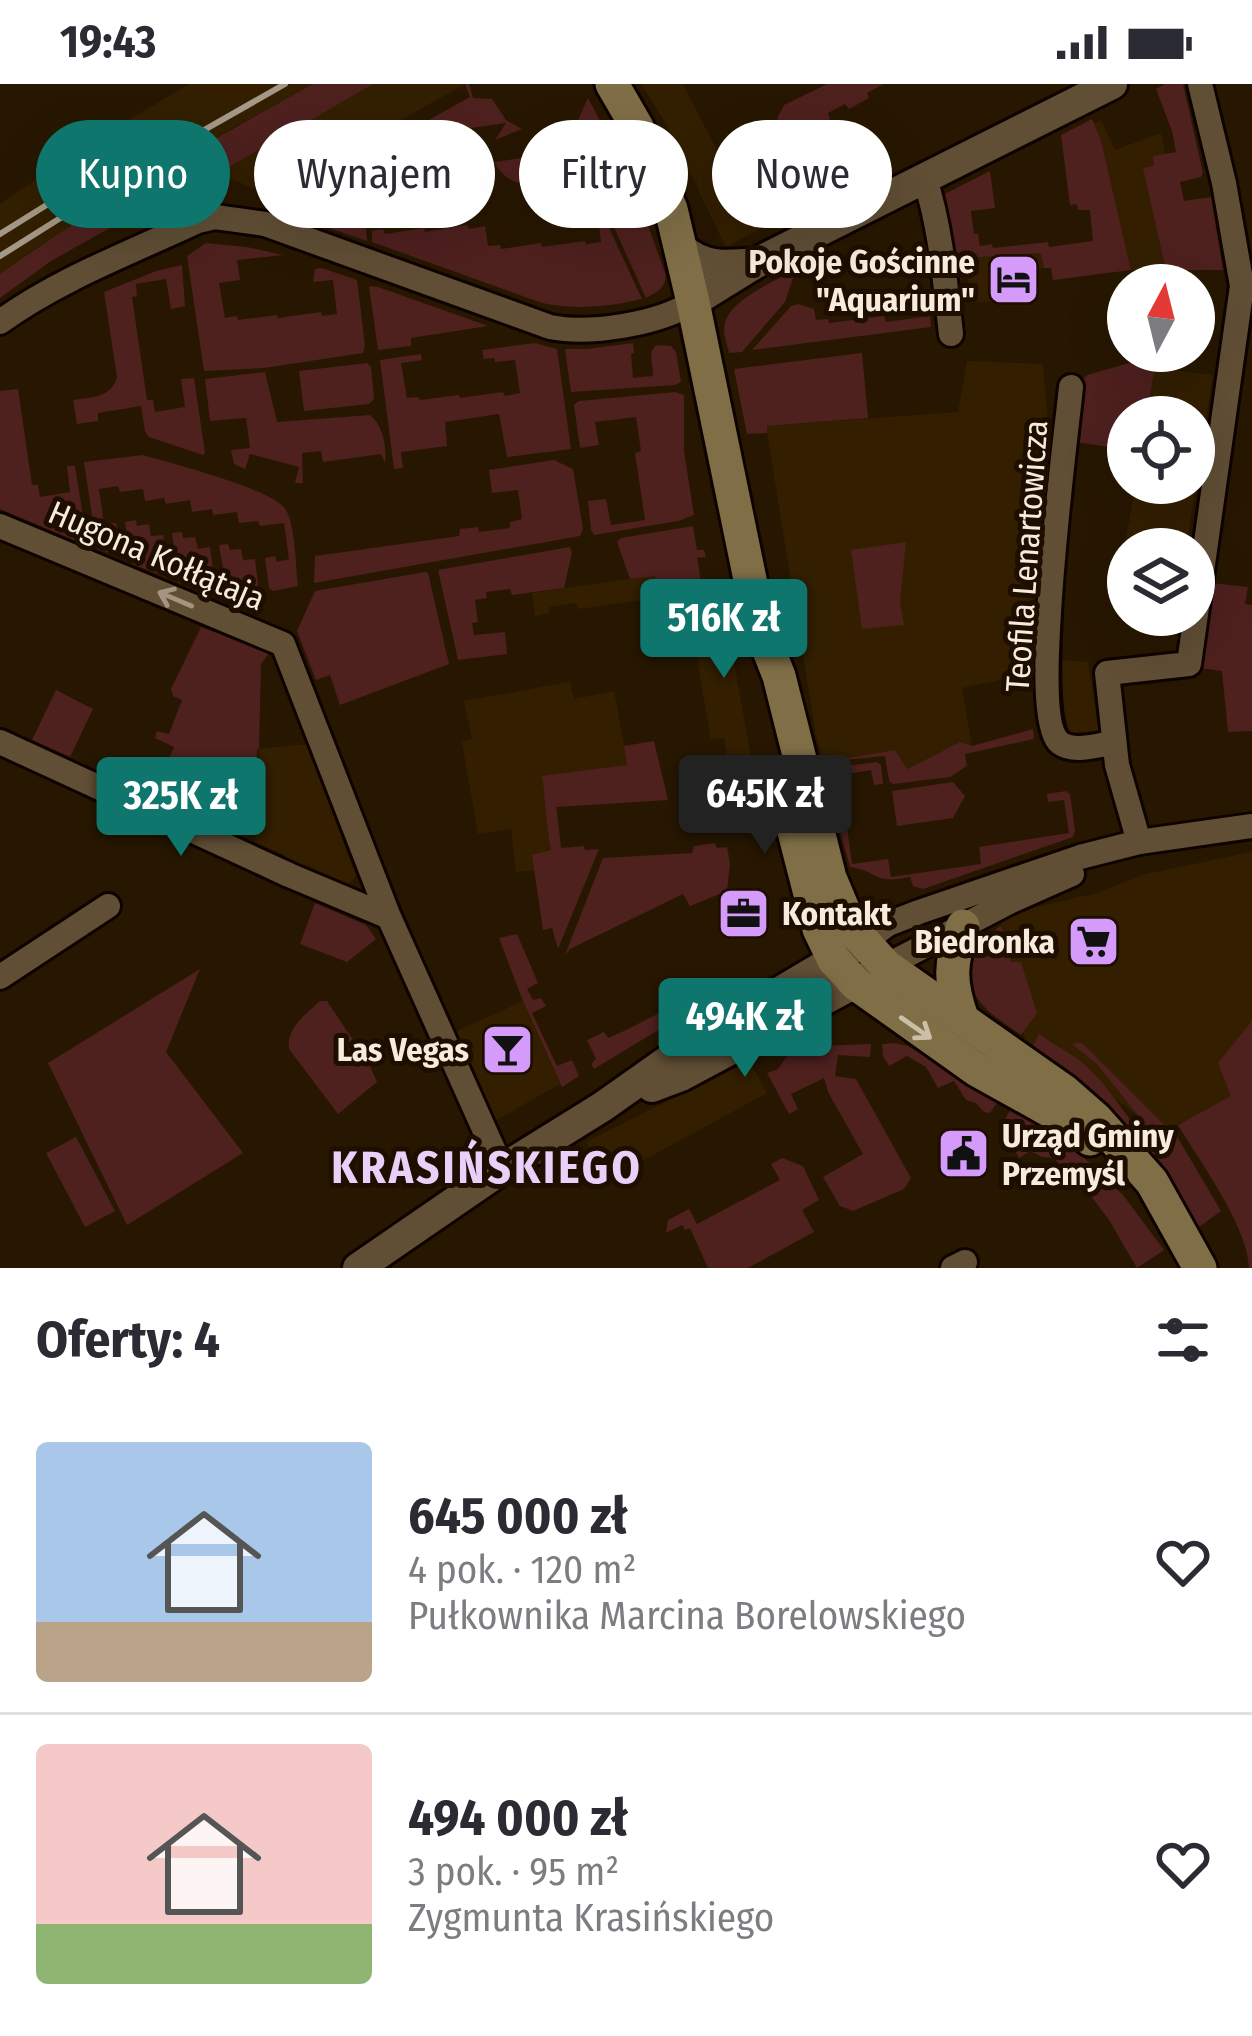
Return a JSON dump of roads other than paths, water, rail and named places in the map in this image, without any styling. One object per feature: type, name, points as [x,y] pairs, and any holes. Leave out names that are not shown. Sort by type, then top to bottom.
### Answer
[{"type":"main road","points":[[612,84],[637,127],[670,209],[680,248],[760,628],[759,680],[768,728],[812,909],[860,963],[977,1070],[1088,1136],[1181,1237]]},
{"type":"main road","points":[[962,1018],[953,991],[952,960],[963,926]]},
{"type":"main road","points":[[860,963],[962,1018],[1096,1119],[1152,1182],[1200,1268]]},
{"type":"street","points":[[0,322],[71,281],[215,217],[265,224],[550,328],[620,325],[679,311],[756,263],[1112,84]]},
{"type":"street","points":[[1139,842],[1113,743],[1107,673],[1189,664],[1247,285],[1200,84]]},
{"type":"street","points":[[1224,183],[1252,177]]},
{"type":"street","points":[[925,179],[934,205],[951,334]]},
{"type":"street","points":[[680,248],[716,266],[756,263]]},
{"type":"street","name":"Teofila Lenartowicza","points":[[1071,387],[1048,627],[1050,728],[1056,741],[1069,747],[1113,743]]},
{"type":"street","name":"Hugona Kołłątaja","points":[[0,526],[283,644],[389,917],[502,1169]]},
{"type":"street","points":[[0,742],[389,917]]},
{"type":"street","points":[[860,963],[888,924],[919,912],[1080,856],[1139,842],[1252,826]]},
{"type":"street","points":[[358,1268],[602,1107],[682,1076],[860,963],[963,926],[1139,842]]},
{"type":"street","points":[[0,977],[108,906]]},
{"type":"railway","points":[[0,256],[162,154],[285,84]]},
{"type":"railway","points":[[0,234],[36,212]]},
{"type":"place","name":"Pokoje Gościnne \"Aquarium\"","points":[[1014,280]]},
{"type":"place","name":"Kontakt","points":[[743,913]]},
{"type":"place","name":"Biedronka","points":[[1094,941]]},
{"type":"place","name":"Las Vegas","points":[[508,1049]]},
{"type":"place","name":"Urząd Gminy Przemyśl","points":[[963,1154]]},
{"type":"district","name":"KRASIŃSKIEGO","points":[[487,1167]]}]
